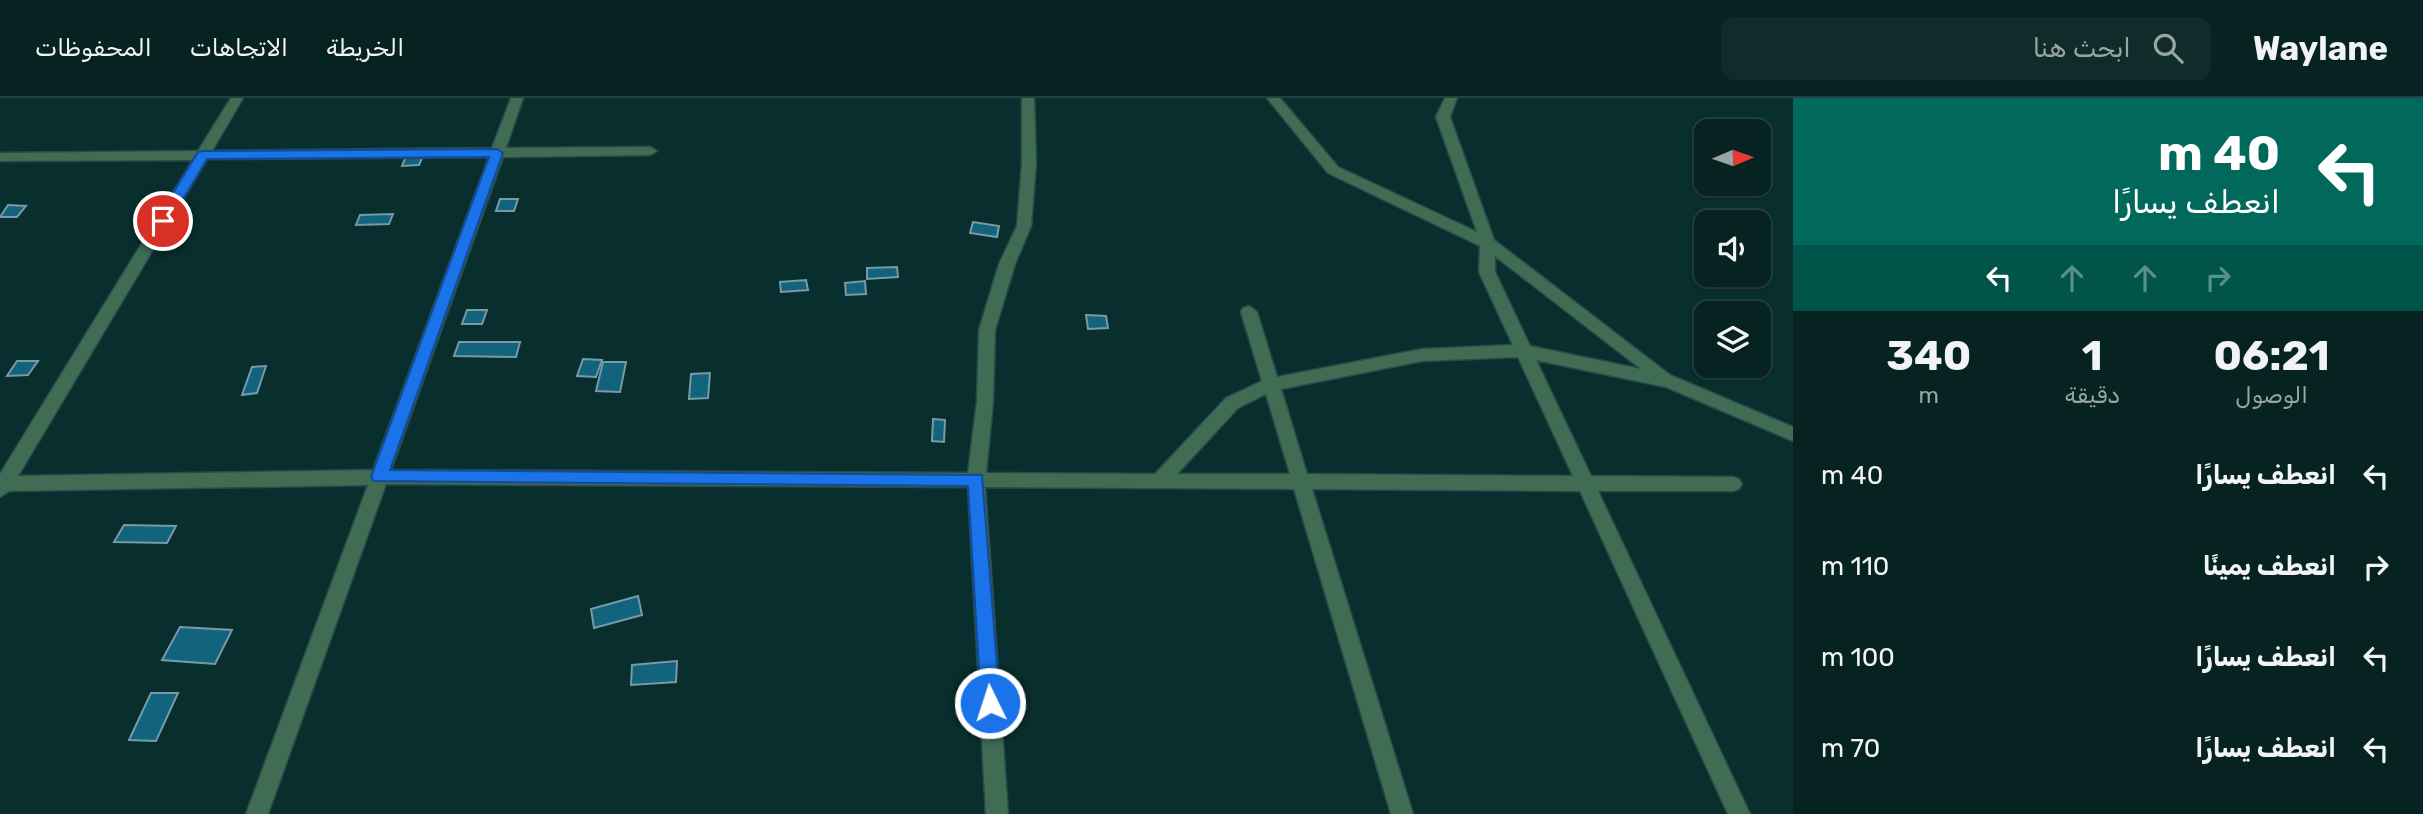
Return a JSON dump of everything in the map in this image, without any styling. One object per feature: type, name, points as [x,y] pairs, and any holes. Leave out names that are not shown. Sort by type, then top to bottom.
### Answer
[{"type":"street","points":[[1,486],[237,98]]},
{"type":"street","points":[[257,814],[517,98]]},
{"type":"street","points":[[997,814],[976,480],[985,401],[987,330],[1007,264],[1024,226],[1029,163],[1028,98]]},
{"type":"street","points":[[1273,98],[1332,170],[1488,243],[1669,381]]},
{"type":"street","points":[[1451,98],[1443,117],[1488,243],[1486,272],[1739,814]]},
{"type":"street","points":[[0,157],[650,151]]},
{"type":"street","points":[[1249,312],[1402,814]]},
{"type":"street","points":[[1159,481],[1232,403],[1272,384],[1422,355],[1523,351],[1669,381],[1793,434]]},
{"type":"street","points":[[1,486],[379,477],[1733,485]]},
{"type":"building","points":[[406,156],[423,156],[419,165],[402,166]]},
{"type":"building","points":[[500,199],[518,199],[514,211],[496,211]]},
{"type":"building","points":[[8,205],[26,206],[17,217],[0,217]]},
{"type":"building","points":[[393,214],[389,224],[356,225],[360,215]]},
{"type":"building","points":[[973,222],[999,226],[997,237],[970,233]]},
{"type":"building","points":[[897,267],[898,277],[867,279],[867,268]]},
{"type":"building","points":[[806,280],[808,290],[781,292],[780,282]]},
{"type":"building","points":[[865,281],[866,294],[846,295],[845,283]]},
{"type":"building","points":[[467,310],[487,310],[482,324],[462,324]]},
{"type":"building","points":[[1086,315],[1106,316],[1108,328],[1088,329]]},
{"type":"building","points":[[459,342],[520,342],[516,357],[454,356]]},
{"type":"building","points":[[583,359],[602,360],[596,377],[577,376]]},
{"type":"building","points":[[17,361],[38,361],[28,375],[7,376]]},
{"type":"building","points":[[603,362],[626,362],[620,392],[596,391]]},
{"type":"building","points":[[266,366],[257,393],[242,395],[252,367]]},
{"type":"building","points":[[710,373],[708,398],[689,399],[691,374]]},
{"type":"building","points":[[933,419],[945,420],[944,442],[932,441]]},
{"type":"building","points":[[124,525],[176,526],[167,543],[114,542]]},
{"type":"building","points":[[638,596],[642,615],[594,628],[591,609]]},
{"type":"building","points":[[180,627],[232,630],[215,664],[162,660]]},
{"type":"building","points":[[677,661],[676,682],[631,685],[632,665]]},
{"type":"building","points":[[151,693],[178,693],[156,741],[129,740]]},
{"type":"route","points":[[163,221],[203,155],[497,153],[379,477],[976,480],[990,703]]}]
